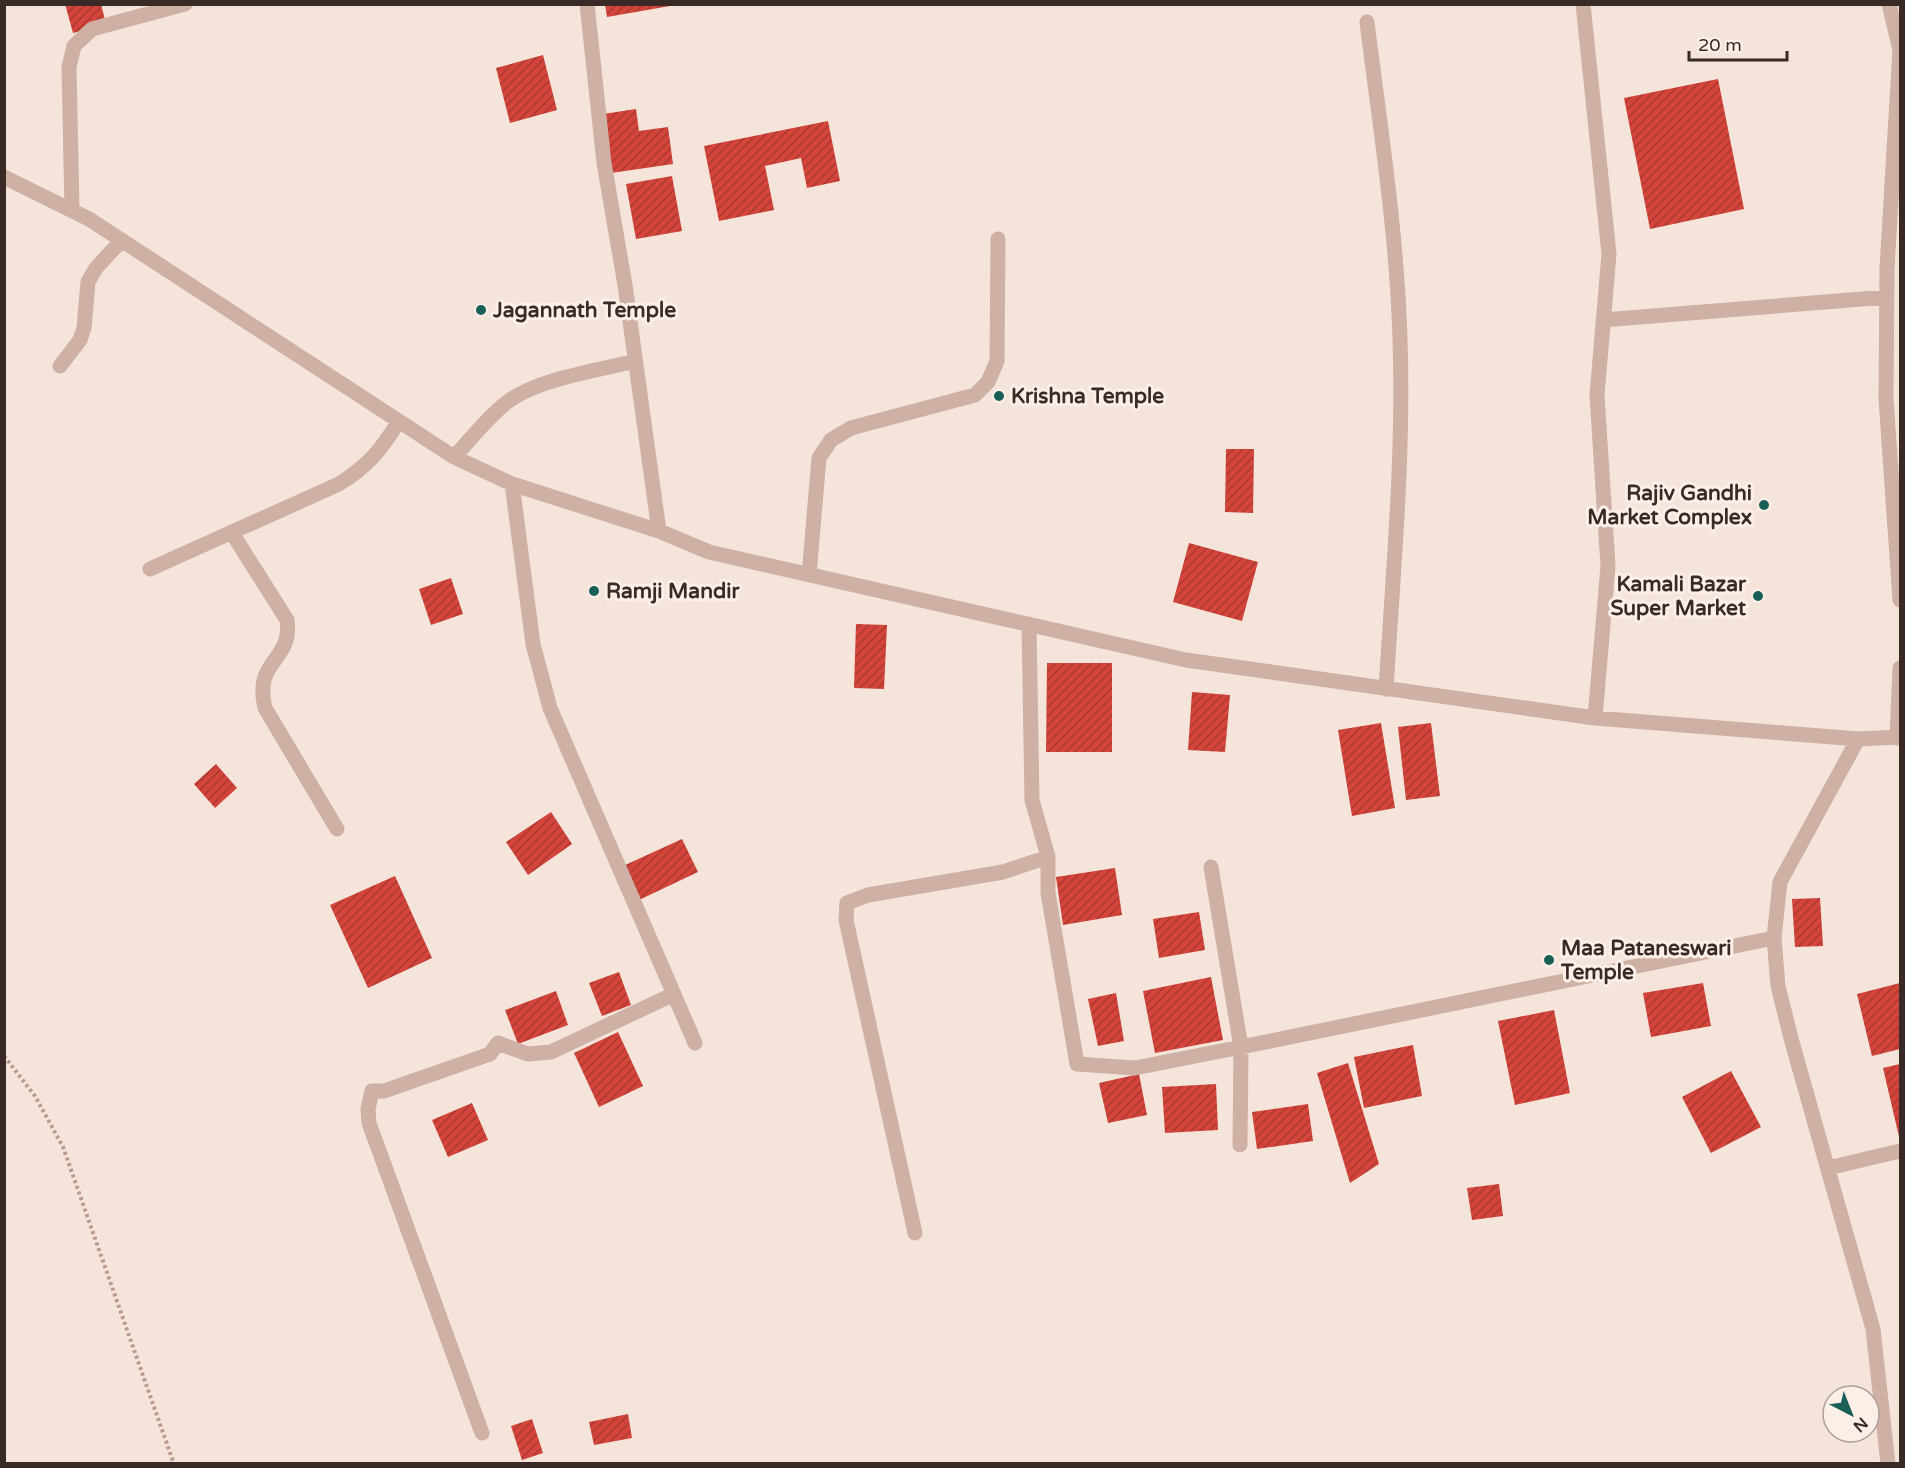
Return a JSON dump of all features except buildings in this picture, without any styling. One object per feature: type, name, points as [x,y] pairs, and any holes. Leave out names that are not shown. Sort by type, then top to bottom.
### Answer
[{"type":"street","points":[[72,210],[69,67],[74,46],[92,29],[185,4]]},
{"type":"street","points":[[587,4],[604,163],[659,531]]},
{"type":"street","points":[[1583,4],[1609,254],[1597,395],[1608,566],[1595,718]]},
{"type":"street","points":[[1889,4],[1900,50],[1887,297],[1900,600]]},
{"type":"street","points":[[1367,22],[1398,276],[1401,340],[1402,403],[1386,689]]},
{"type":"street","points":[[4,177],[72,210],[122,240],[454,457],[512,484],[659,531],[709,552],[1186,660],[1595,718],[1858,739],[1898,737],[1900,668]]},
{"type":"street","points":[[809,575],[819,458],[831,440],[851,428],[975,395],[988,382],[997,361],[998,239]]},
{"type":"street","points":[[60,366],[80,340],[84,328],[88,282],[96,268],[122,240]]},
{"type":"street","points":[[1603,320],[1887,297]]},
{"type":"street","points":[[454,457],[495,412],[511,399],[536,387],[635,361]]},
{"type":"street","points":[[150,569],[339,484],[359,471],[379,453],[399,421]]},
{"type":"street","points":[[512,484],[533,644],[550,708],[694,1043]]},
{"type":"street","points":[[232,533],[287,620],[289,633],[284,648],[263,676],[261,692],[265,708],[337,829]]},
{"type":"street","points":[[1029,624],[1032,800],[1048,857],[1048,893],[1077,1064],[1135,1068],[1774,938]]},
{"type":"street","points":[[1858,739],[1780,882],[1774,938],[1778,986],[1873,1329],[1888,1464]]},
{"type":"street","points":[[915,1233],[846,920],[847,903],[868,895],[1003,872],[1048,857]]},
{"type":"street","points":[[1211,867],[1241,1047],[1240,1145]]},
{"type":"street","points":[[482,1433],[369,1123],[368,1109],[372,1091],[384,1091],[490,1054],[498,1044],[528,1054],[551,1052],[674,994]]},
{"type":"street","points":[[1828,1168],[1900,1151]]},
{"type":"path","points":[[4,1056],[35,1096],[63,1147],[174,1464]]},
{"type":"place","name":"Jagannath Temple","points":[[481,310]]},
{"type":"place","name":"Krishna Temple","points":[[999,396]]},
{"type":"place","name":"Rajiv Gandhi Market Complex","points":[[1764,505]]},
{"type":"place","name":"Ramji Mandir","points":[[594,591]]},
{"type":"place","name":"Kamali Bazar Super Market","points":[[1758,596]]},
{"type":"place","name":"Maa Pataneswari Temple","points":[[1549,960]]}]
